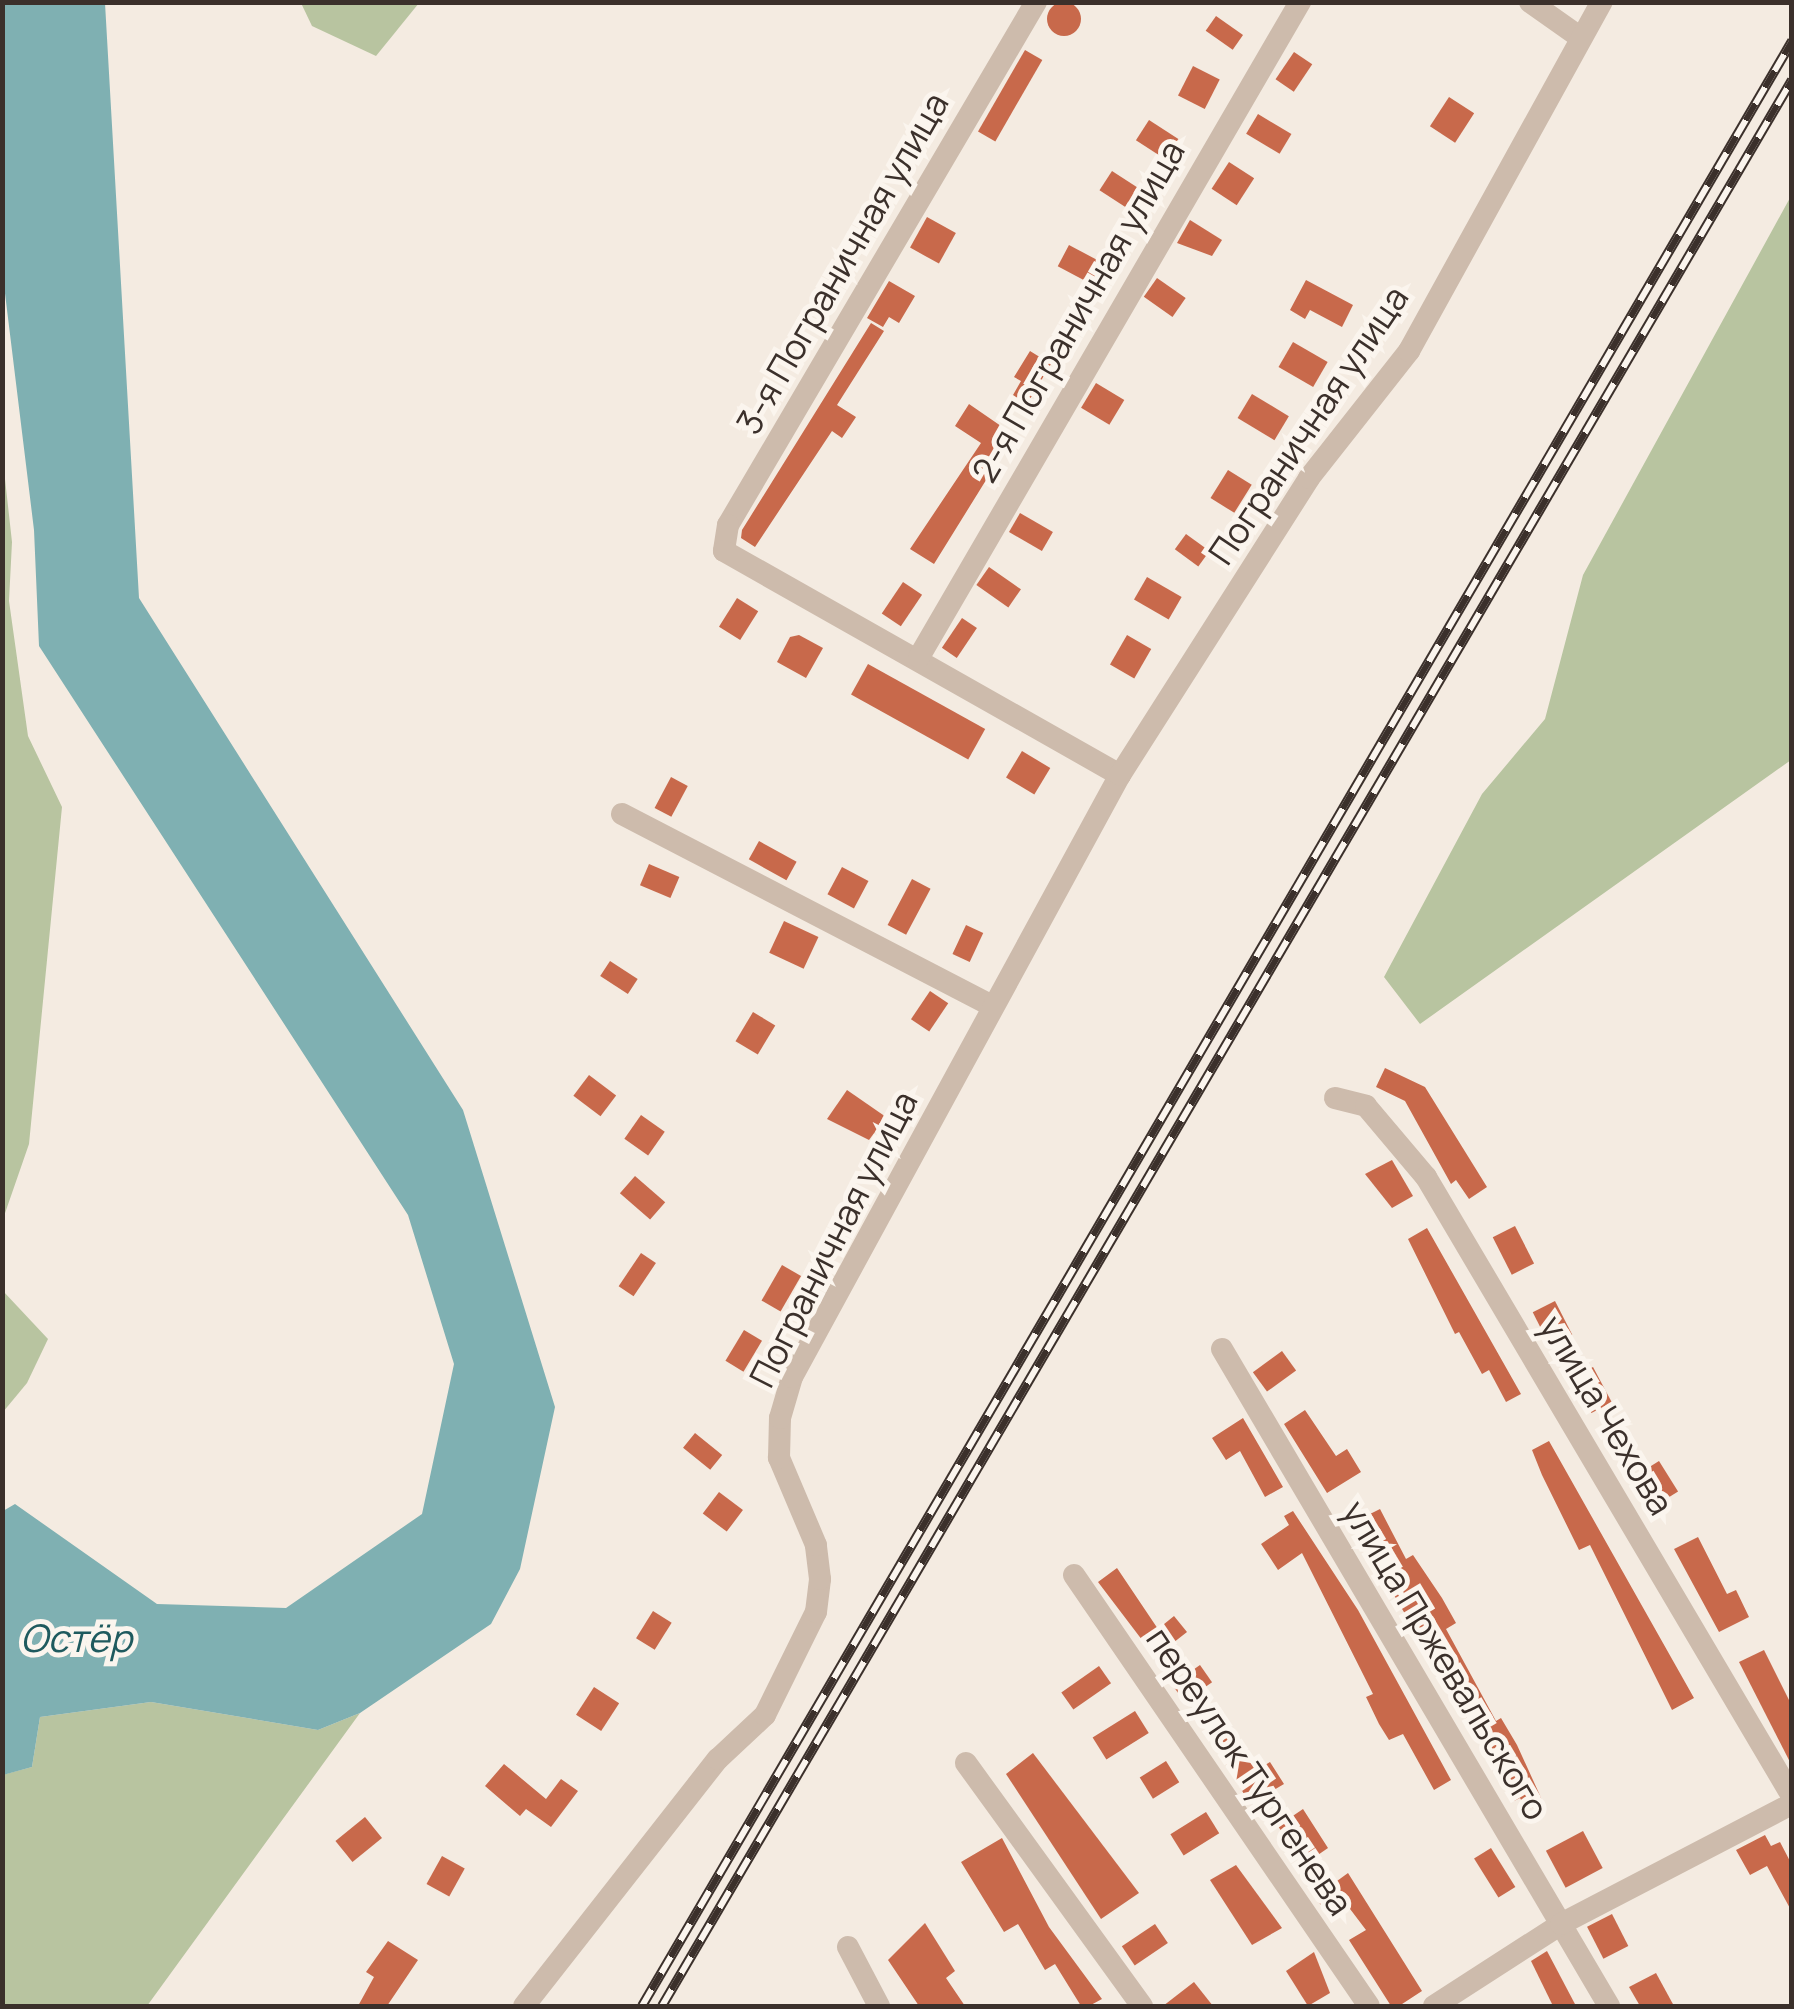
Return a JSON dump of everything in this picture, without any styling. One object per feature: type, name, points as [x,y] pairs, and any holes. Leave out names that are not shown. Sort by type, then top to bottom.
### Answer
[{"type":"street","name":"3-я Пограничная улица","points":[[918,656],[733,559],[724,551],[728,525],[1036,2]]},
{"type":"street","name":"2-я Пограничная улица","points":[[918,656],[1300,2]]},
{"type":"street","points":[[1530,2],[1581,38]]},
{"type":"street","name":"Пограничная улица","points":[[524,2006],[718,1758],[765,1715],[816,1612],[816,1546],[779,1458],[780,1418],[792,1376],[1120,775],[1309,478],[1408,351],[1602,2]]},
{"type":"street","points":[[918,656],[1120,775]]},
{"type":"street","points":[[622,814],[992,1006]]},
{"type":"street","name":"улица Чехова","points":[[1335,1098],[1366,1106],[1426,1176],[1792,1796]]},
{"type":"street","name":"улица Пржевальского","points":[[1222,1349],[1608,2006]]},
{"type":"street","name":"переулок Тургенева","points":[[1074,1575],[1369,2006]]},
{"type":"street","points":[[966,1763],[1142,2006]]},
{"type":"street","points":[[1445,2004],[1561,1924],[1792,1804]]},
{"type":"street","points":[[848,1947],[880,2006]]},
{"type":"green space","points":[[301,3],[419,3],[376,56],[312,26]]},
{"type":"green space","points":[[1791,196],[1791,760],[1420,1024],[1384,977],[1482,794],[1545,719],[1583,575]]},
{"type":"green space","points":[[3,461],[12,542],[9,601],[28,736],[62,807],[29,1144],[3,1219]]},
{"type":"green space","points":[[3,1291],[48,1339],[27,1383],[3,1412]]},
{"type":"green space","points":[[151,1702],[318,1730],[360,1713],[147,2006],[3,2006],[2,1775],[32,1767],[40,1717]]},
{"type":"water","name":"Остёр","points":[[3,2],[105,3],[139,598],[463,1110],[555,1407],[520,1569],[491,1624],[360,1713],[318,1730],[151,1702],[40,1717],[32,1767],[3,1775],[3,1511],[15,1504],[157,1604],[286,1608],[422,1514],[454,1364],[408,1215],[39,646],[34,530],[2,269]]},
{"type":"building","points":[[1064,2],[1076,7],[1081,19],[1076,31],[1064,36],[1052,31],[1047,19],[1052,7]]},
{"type":"building","points":[[1216,16],[1243,35],[1233,50],[1206,31]]},
{"type":"building","points":[[1025,50],[1042,60],[995,141],[978,131]]},
{"type":"building","points":[[1294,52],[1312,64],[1294,92],[1276,79]]},
{"type":"building","points":[[1193,66],[1220,80],[1205,109],[1178,95]]},
{"type":"building","points":[[1449,97],[1474,113],[1455,143],[1430,126]]},
{"type":"building","points":[[1258,114],[1291,134],[1280,154],[1246,134]]},
{"type":"building","points":[[1149,120],[1178,139],[1165,159],[1136,140]]},
{"type":"building","points":[[1229,162],[1254,178],[1237,205],[1212,189]]},
{"type":"building","points":[[1112,171],[1151,196],[1138,215],[1099,190]]},
{"type":"building","points":[[927,217],[956,233],[939,264],[910,248]]},
{"type":"building","points":[[1190,220],[1222,240],[1212,256],[1177,243]]},
{"type":"building","points":[[1069,245],[1104,264],[1093,285],[1058,266]]},
{"type":"building","points":[[1157,278],[1186,298],[1172,317],[1144,297]]},
{"type":"building","points":[[1306,280],[1353,305],[1342,327],[1310,310],[1305,319],[1290,310]]},
{"type":"building","points":[[889,281],[915,296],[899,323],[889,317],[883,327],[867,318]]},
{"type":"building","points":[[871,323],[884,331],[837,405],[856,417],[842,438],[832,431],[755,547],[741,538],[742,530]]},
{"type":"building","points":[[1293,342],[1328,362],[1313,387],[1278,367]]},
{"type":"building","points":[[1030,351],[1051,364],[1027,404],[1013,395],[1021,381],[1014,377]]},
{"type":"building","points":[[1096,383],[1124,400],[1109,425],[1081,408]]},
{"type":"building","points":[[1252,394],[1289,416],[1274,440],[1238,418]]},
{"type":"building","points":[[969,404],[1014,435],[934,564],[910,549],[981,443],[955,426]]},
{"type":"building","points":[[1228,470],[1252,485],[1234,513],[1211,498]]},
{"type":"building","points":[[1020,513],[1053,532],[1042,551],[1009,532]]},
{"type":"building","points":[[1186,534],[1209,551],[1198,566],[1175,549]]},
{"type":"building","points":[[989,567],[1021,589],[1008,607],[976,585]]},
{"type":"building","points":[[1147,577],[1182,597],[1169,620],[1134,600]]},
{"type":"building","points":[[903,582],[922,595],[901,626],[882,614]]},
{"type":"building","points":[[737,598],[758,611],[740,640],[719,627]]},
{"type":"building","points":[[962,618],[977,628],[957,658],[942,648]]},
{"type":"building","points":[[799,635],[823,648],[806,678],[777,662],[790,637]]},
{"type":"building","points":[[1127,635],[1151,649],[1134,678],[1110,664]]},
{"type":"building","points":[[868,664],[985,729],[968,760],[851,695]]},
{"type":"building","points":[[1022,751],[1050,768],[1034,795],[1006,778]]},
{"type":"building","points":[[671,777],[688,786],[671,817],[655,808]]},
{"type":"building","points":[[759,841],[797,862],[786,880],[749,859]]},
{"type":"building","points":[[649,864],[679,877],[670,898],[640,885]]},
{"type":"building","points":[[842,867],[868,881],[854,908],[827,894]]},
{"type":"building","points":[[912,879],[931,889],[906,935],[888,925]]},
{"type":"building","points":[[784,921],[818,937],[804,969],[769,953]]},
{"type":"building","points":[[966,925],[983,933],[970,962],[952,954]]},
{"type":"building","points":[[610,961],[638,979],[628,994],[600,976]]},
{"type":"building","points":[[930,991],[948,1003],[929,1031],[911,1019]]},
{"type":"building","points":[[753,1012],[775,1025],[758,1055],[735,1041]]},
{"type":"building","points":[[1385,1068],[1425,1087],[1487,1187],[1469,1199],[1456,1180],[1451,1184],[1405,1101],[1376,1087]]},
{"type":"building","points":[[589,1075],[616,1095],[601,1116],[573,1096]]},
{"type":"building","points":[[847,1090],[886,1117],[869,1140],[827,1119]]},
{"type":"building","points":[[641,1115],[665,1132],[648,1155],[624,1139]]},
{"type":"building","points":[[1392,1160],[1413,1196],[1392,1208],[1365,1174]]},
{"type":"building","points":[[635,1176],[665,1202],[650,1220],[620,1193]]},
{"type":"building","points":[[1515,1226],[1534,1263],[1512,1275],[1493,1237]]},
{"type":"building","points":[[1427,1228],[1521,1394],[1506,1402],[1489,1370],[1482,1374],[1459,1332],[1455,1334],[1408,1239]]},
{"type":"building","points":[[641,1253],[656,1263],[634,1296],[619,1286]]},
{"type":"building","points":[[782,1265],[801,1276],[781,1312],[762,1301]]},
{"type":"building","points":[[1555,1301],[1572,1335],[1550,1346],[1533,1312]]},
{"type":"building","points":[[744,1330],[762,1341],[743,1372],[725,1361]]},
{"type":"building","points":[[1282,1351],[1296,1370],[1267,1392],[1253,1372]]},
{"type":"building","points":[[1593,1367],[1612,1402],[1591,1413],[1573,1378]]},
{"type":"building","points":[[1305,1410],[1336,1456],[1347,1449],[1361,1472],[1327,1493],[1284,1424]]},
{"type":"building","points":[[1243,1418],[1283,1487],[1265,1497],[1240,1451],[1226,1460],[1212,1438]]},
{"type":"building","points":[[695,1433],[722,1455],[710,1470],[683,1448]]},
{"type":"building","points":[[1549,1441],[1694,1698],[1672,1710],[1590,1545],[1579,1550],[1542,1475],[1532,1450]]},
{"type":"building","points":[[1659,1461],[1678,1492],[1649,1510],[1630,1479]]},
{"type":"building","points":[[719,1492],[743,1510],[727,1532],[703,1514]]},
{"type":"building","points":[[1380,1509],[1406,1559],[1413,1555],[1456,1623],[1446,1629],[1496,1721],[1501,1718],[1517,1745],[1543,1802],[1527,1810],[1520,1798],[1514,1801],[1352,1523]]},
{"type":"building","points":[[1293,1511],[1358,1610],[1451,1780],[1434,1790],[1403,1734],[1389,1740],[1379,1724],[1366,1697],[1373,1694],[1302,1553],[1278,1570],[1261,1544],[1289,1525],[1284,1516]]},
{"type":"building","points":[[1698,1537],[1727,1594],[1736,1590],[1749,1617],[1719,1632],[1674,1549]]},
{"type":"building","points":[[1117,1568],[1158,1629],[1174,1616],[1187,1632],[1155,1657],[1098,1582]]},
{"type":"building","points":[[653,1611],[672,1623],[655,1650],[636,1638]]},
{"type":"building","points":[[1764,1650],[1792,1706],[1792,1766],[1739,1662]]},
{"type":"building","points":[[1200,1665],[1212,1682],[1184,1702],[1172,1685]]},
{"type":"building","points":[[1099,1666],[1111,1683],[1073,1710],[1061,1692]]},
{"type":"building","points":[[594,1687],[619,1703],[601,1731],[576,1715]]},
{"type":"building","points":[[1135,1711],[1149,1733],[1106,1760],[1093,1737]]},
{"type":"building","points":[[1230,1727],[1257,1770],[1270,1762],[1284,1784],[1250,1804],[1211,1739]]},
{"type":"building","points":[[1033,1753],[1139,1893],[1101,1919],[1006,1774]]},
{"type":"building","points":[[1166,1761],[1179,1782],[1153,1799],[1140,1777]]},
{"type":"building","points":[[504,1764],[546,1799],[561,1779],[578,1791],[551,1827],[526,1809],[520,1816],[485,1786]]},
{"type":"building","points":[[1303,1809],[1328,1848],[1312,1859],[1306,1851],[1298,1857],[1278,1826]]},
{"type":"building","points":[[1206,1812],[1219,1833],[1184,1855],[1170,1834]]},
{"type":"building","points":[[365,1817],[382,1838],[352,1862],[335,1841]]},
{"type":"building","points":[[1583,1831],[1603,1868],[1566,1888],[1546,1851]]},
{"type":"building","points":[[1765,1835],[1771,1846],[1780,1842],[1792,1865],[1792,1912],[1767,1866],[1750,1875],[1736,1850]]},
{"type":"building","points":[[1002,1838],[1049,1927],[1102,1999],[1081,2006],[1055,1964],[1045,1970],[1018,1924],[1004,1932],[961,1862]]},
{"type":"building","points":[[1491,1848],[1515,1887],[1498,1898],[1474,1859]]},
{"type":"building","points":[[442,1856],[465,1869],[449,1897],[426,1884]]},
{"type":"building","points":[[1236,1865],[1282,1928],[1252,1945],[1210,1880]]},
{"type":"building","points":[[1348,1873],[1422,1991],[1399,2006],[1391,2006],[1349,1940],[1366,1930],[1344,1901],[1327,1913],[1315,1897]]},
{"type":"building","points":[[1612,1914],[1628,1946],[1603,1959],[1587,1927]]},
{"type":"building","points":[[925,1923],[955,1971],[946,1978],[965,2006],[919,2006],[888,1960]]},
{"type":"building","points":[[1155,1924],[1168,1943],[1135,1965],[1122,1946]]},
{"type":"building","points":[[388,1941],[418,1960],[387,2006],[358,2006],[374,1977],[366,1972]]},
{"type":"building","points":[[1547,1951],[1576,2006],[1553,2006],[1531,1961]]},
{"type":"building","points":[[1314,1952],[1330,1993],[1308,2006],[1286,1971]]},
{"type":"building","points":[[1656,1973],[1674,2006],[1640,2006],[1629,1987]]},
{"type":"building","points":[[1194,1982],[1213,2006],[1163,2006]]},
{"type":"railway","points":[[642,2006],[1792,41]]},
{"type":"railway","points":[[662,2006],[1792,80]]}]
